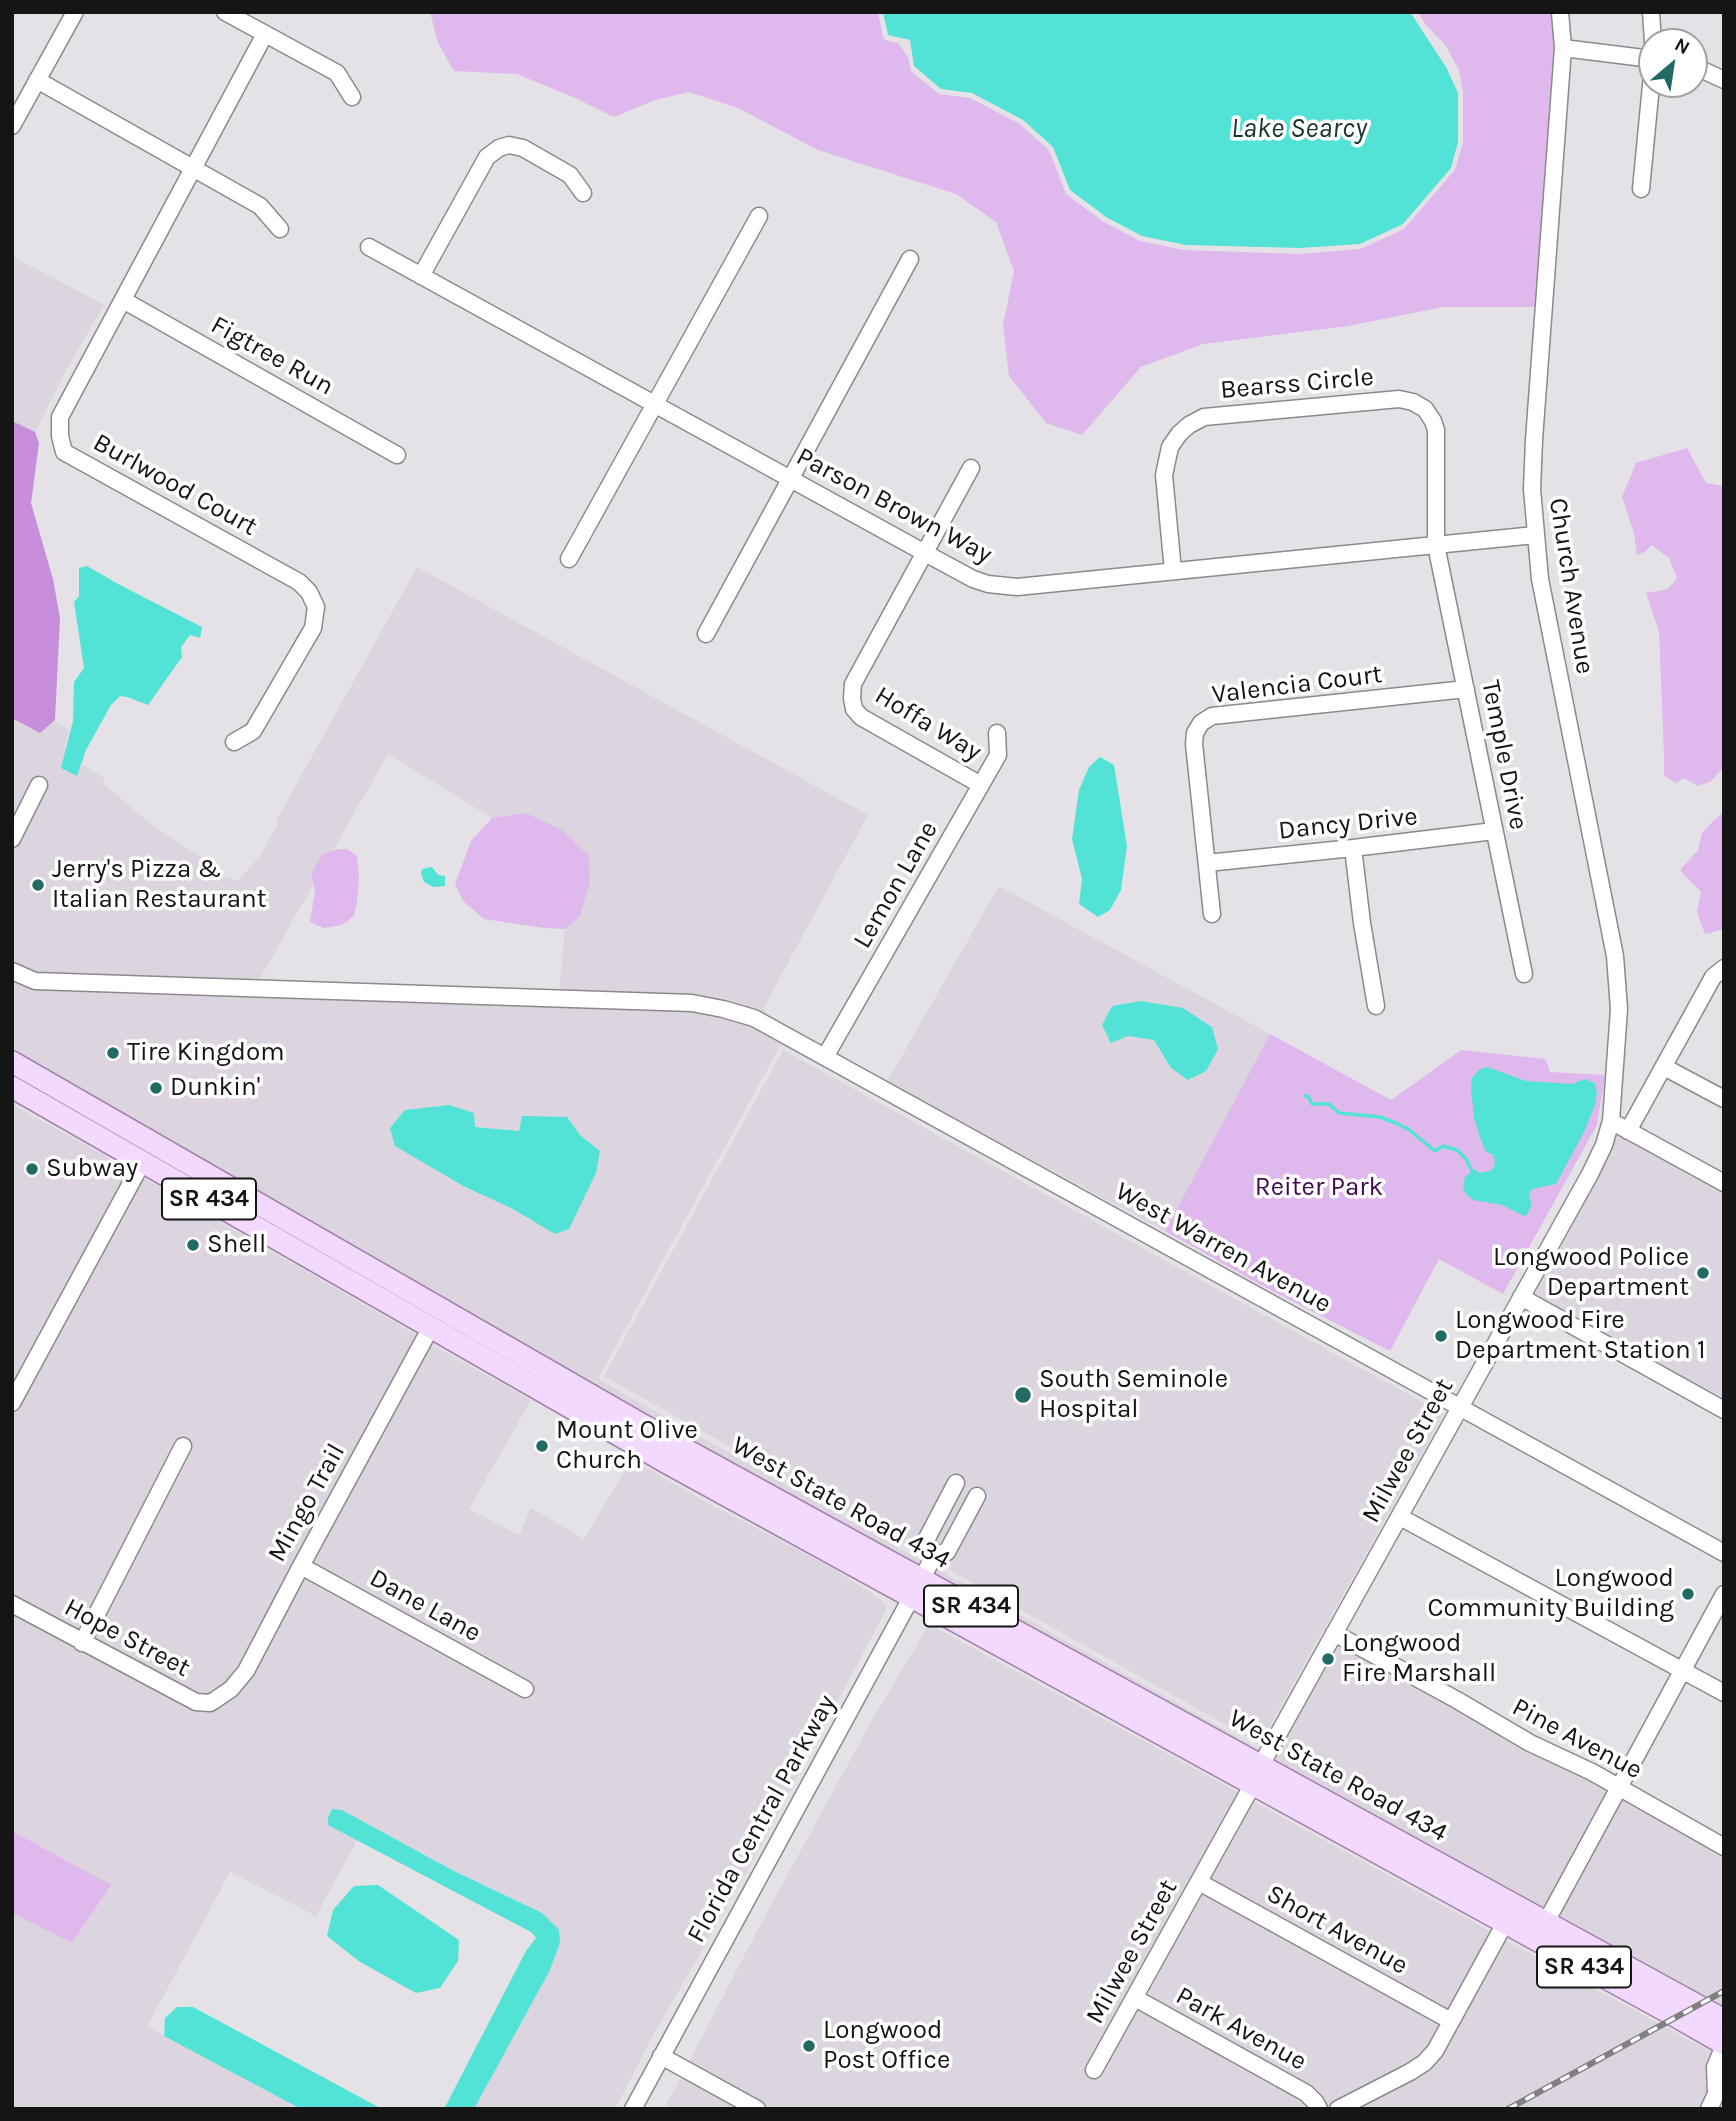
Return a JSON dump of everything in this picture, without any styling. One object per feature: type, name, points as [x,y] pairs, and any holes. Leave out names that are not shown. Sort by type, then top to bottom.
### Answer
[{"type":"main road","name":"West State Road 434","points":[[12,1062],[436,1318],[669,1464],[1224,1768],[1295,1784],[1724,2020]]},
{"type":"main road","name":"SR 434","points":[[12,1087],[398,1308],[424,1311],[436,1318]]},
{"type":"main road","name":"West State Road 434","points":[[436,1318],[467,1324],[693,1453],[921,1578],[1505,1923],[1724,2045]]},
{"type":"street","points":[[12,127],[75,12]]},
{"type":"street","points":[[225,12],[337,73],[352,97]]},
{"type":"street","name":"Church Avenue","points":[[1560,12],[1563,48],[1532,489],[1540,579],[1615,956],[1619,1009],[1611,1121]]},
{"type":"street","name":"Burlwood Court","points":[[234,742],[253,731],[313,628],[316,607],[309,592],[299,582],[64,452],[60,436],[60,417],[265,34]]},
{"type":"street","points":[[1563,48],[1638,57]]},
{"type":"street","points":[[1708,73],[1724,80]]},
{"type":"street","points":[[37,80],[260,206],[280,229]]},
{"type":"street","points":[[1641,189],[1650,98]]},
{"type":"street","points":[[421,276],[487,157],[499,148],[509,145],[523,148],[569,175],[583,193]]},
{"type":"street","points":[[569,559],[759,216]]},
{"type":"street","name":"Parson Brown Way","points":[[369,247],[973,579],[1000,586],[1017,587],[1535,535]]},
{"type":"street","points":[[706,634],[910,259]]},
{"type":"street","name":"Figtree Run","points":[[123,300],[397,455]]},
{"type":"street","name":"Bearss Circle","points":[[1173,571],[1164,475],[1166,461],[1170,447],[1179,434],[1204,417],[1399,399],[1413,402],[1425,410],[1436,430],[1436,545]]},
{"type":"street","points":[[925,553],[971,468]]},
{"type":"street","name":"Temple Drive","points":[[1436,545],[1524,974]]},
{"type":"street","name":"Hoffa Way","points":[[925,553],[853,684],[854,709],[860,717],[981,785]]},
{"type":"street","name":"Valencia Court","points":[[1212,914],[1194,744],[1195,733],[1201,723],[1212,716],[1466,689]]},
{"type":"street","name":"Lemon Lane","points":[[825,1058],[998,755],[997,733]]},
{"type":"street","points":[[12,839],[39,785]]},
{"type":"street","name":"Dancy Drive","points":[[1207,863],[1494,831]]},
{"type":"street","points":[[1353,848],[1376,1006]]},
{"type":"street","points":[[1628,1131],[1713,977],[1724,968]]},
{"type":"street","name":"West Warren Avenue","points":[[12,971],[34,981],[692,1003],[754,1018],[1724,1553]]},
{"type":"street","points":[[1664,1067],[1724,1099]]},
{"type":"street","points":[[1611,1121],[1724,1183]]},
{"type":"street","name":"Milwee Street","points":[[1094,2070],[1590,1174],[1604,1145],[1611,1121]]},
{"type":"street","points":[[12,1403],[143,1161]]},
{"type":"street","points":[[1521,1297],[1724,1410]]},
{"type":"street","name":"Mingo Trail","points":[[220,1697],[231,1689],[246,1671],[436,1318]]},
{"type":"street","points":[[82,1643],[183,1446]]},
{"type":"street","points":[[935,1554],[925,1542],[956,1483]]},
{"type":"street","name":"Florida Central Parkway","points":[[633,2109],[921,1578],[935,1554],[947,1552],[977,1496]]},
{"type":"street","points":[[1400,1517],[1724,1693]]},
{"type":"street","name":"Dane Lane","points":[[301,1566],[525,1689]]},
{"type":"street","points":[[1546,1922],[1724,1594]]},
{"type":"street","name":"Hope Street","points":[[12,1604],[196,1702],[211,1703],[220,1697]]},
{"type":"street","name":"Pine Avenue","points":[[1334,1633],[1724,1847]]},
{"type":"street","name":"Short Avenue","points":[[1199,1882],[1451,2021]]},
{"type":"street","points":[[1338,2109],[1410,2073],[1424,2063],[1435,2050],[1505,1923]]},
{"type":"street","name":"Park Avenue","points":[[1135,1998],[1306,2093],[1319,2109]]},
{"type":"street","points":[[1709,2109],[1716,2094],[1715,2067],[1724,2045]]},
{"type":"street","points":[[661,2056],[757,2109]]},
{"type":"shaded area","points":[[12,256],[104,305],[66,370],[35,432],[12,421]]},
{"type":"shaded area","points":[[12,421],[35,432],[39,443],[31,503],[53,579],[60,618],[55,720],[40,733],[12,718]]},
{"type":"shaded area","points":[[417,567],[868,815],[763,1009],[782,1027],[756,1012],[559,993],[565,929],[580,916],[590,882],[561,830],[526,813],[492,818],[388,754],[332,852],[322,855],[312,881],[313,885],[258,982],[36,975],[12,964],[12,852],[47,782],[37,777],[12,826],[12,718],[40,732],[54,720],[70,731],[65,747],[81,769],[82,765],[105,778],[103,783],[153,826],[207,861],[218,875],[238,881],[260,856],[278,824],[276,821]]},
{"type":"shaded area","points":[[999,886],[1270,1034],[1165,1231],[887,1082]],"holes":[[[1142,1001],[1183,1008],[1212,1027],[1171,1068],[1154,1040],[1128,1036],[1112,1007]]]},
{"type":"shaded area","points":[[12,978],[28,987],[691,1010],[722,1015],[752,1024],[1453,1410],[1262,1752],[931,1572],[934,1567],[1261,1750],[1448,1414],[1446,1409],[782,1045],[599,1377],[601,1381],[924,1562],[921,1567],[656,1423],[12,1051]],"holes":[[[474,1113],[474,1127],[520,1131],[566,1117],[580,1135],[600,1151],[531,1221],[511,1208],[465,1187]]]},
{"type":"shaded area","name":"South Seminole Hospital","points":[[783,1050],[1444,1414],[1260,1744],[604,1376]]},
{"type":"shaded area","points":[[12,1104],[131,1170],[12,1391]]},
{"type":"shaded area","points":[[1618,1132],[1724,1190],[1724,1399],[1529,1294]]},
{"type":"shaded area","points":[[141,1176],[420,1337],[241,1667],[227,1685],[209,1697],[198,1696],[90,1640],[190,1442],[180,1438],[80,1635],[12,1597],[12,1415]]},
{"type":"shaded area","points":[[429,1343],[531,1400],[469,1509],[519,1535],[531,1508],[584,1539],[632,1459],[700,1499],[829,1566],[883,1601],[887,1608],[754,1859],[655,2032],[615,2109],[474,2109],[549,1972],[542,1913],[452,1870],[342,1810],[328,1825],[357,1840],[316,1916],[230,1872],[148,2025],[301,2109],[12,2109],[12,1913],[72,1943],[110,1885],[12,1831],[12,1611],[193,1708],[213,1708],[303,1574],[526,1697],[532,1687],[309,1563]]},
{"type":"shaded area","points":[[929,1624],[1241,1794],[1086,2073],[1096,2078],[1136,2006],[1302,2098],[1312,2109],[770,2109],[688,2064],[871,1722]]},
{"type":"shaded area","points":[[1336,1641],[1611,1790],[1546,1910],[1271,1758]]},
{"type":"shaded area","points":[[1621,1796],[1724,1854],[1724,2009],[1556,1915]]},
{"type":"shaded area","points":[[1251,1800],[1493,1933],[1449,2013],[1207,1879]]},
{"type":"shaded area","points":[[1201,1891],[1443,2024],[1430,2047],[1408,2067],[1325,2108],[1143,1995]]},
{"type":"shaded area","points":[[1503,1939],[1715,2054],[1710,2094],[1703,2109],[1351,2109],[1412,2078]]},
{"type":"shaded area","points":[[682,2075],[744,2109],[664,2109]]},
{"type":"green space","points":[[430,12],[878,12],[883,37],[898,43],[908,57],[911,71],[939,94],[970,98],[1020,124],[1049,150],[1066,194],[1104,222],[1140,241],[1184,250],[1300,254],[1360,249],[1404,229],[1455,170],[1463,142],[1463,92],[1459,70],[1446,46],[1418,12],[1554,12],[1557,33],[1538,307],[1443,307],[1348,326],[1203,344],[1141,367],[1082,435],[1046,423],[1009,376],[1003,325],[1014,271],[996,222],[956,194],[818,150],[738,108],[689,92],[655,100],[614,117],[517,74],[454,71],[438,43]]},
{"type":"green space","points":[[1687,448],[1706,483],[1724,486],[1724,767],[1710,782],[1698,786],[1684,778],[1676,783],[1664,776],[1659,631],[1646,593],[1668,589],[1677,578],[1669,558],[1652,545],[1637,555],[1634,533],[1622,497],[1636,463]]},
{"type":"green space","points":[[1724,812],[1724,929],[1705,934],[1697,912],[1701,892],[1680,870],[1698,850],[1702,833]]},
{"type":"green space","points":[[526,813],[562,830],[589,856],[590,882],[580,916],[565,929],[484,919],[464,902],[455,884],[471,841],[492,818]]},
{"type":"green space","points":[[347,849],[357,856],[357,901],[354,915],[348,921],[324,928],[310,922],[315,891],[311,874],[322,855]]},
{"type":"green space","name":"Reiter Park","points":[[1270,1034],[1391,1100],[1461,1050],[1546,1059],[1550,1072],[1605,1075],[1597,1125],[1503,1294],[1439,1259],[1390,1351],[1261,1285],[1165,1231]]},
{"type":"green space","points":[[12,1831],[111,1885],[72,1943],[12,1913]]},
{"type":"water","name":"Lake Searcy","points":[[883,12],[1410,12],[1446,67],[1458,93],[1458,142],[1451,168],[1403,224],[1360,244],[1300,248],[1186,245],[1142,236],[1106,217],[1070,190],[1053,147],[1023,120],[972,93],[941,89],[914,66],[910,40],[888,35]]},
{"type":"water","points":[[87,566],[202,627],[200,638],[190,635],[181,647],[182,657],[148,705],[120,696],[111,705],[86,750],[77,776],[61,768],[73,721],[74,682],[84,668],[74,602],[79,596],[79,568]]},
{"type":"water","points":[[1100,757],[1114,765],[1127,846],[1121,890],[1110,910],[1098,917],[1079,904],[1082,879],[1072,839],[1079,790],[1089,767]]},
{"type":"water","points":[[432,867],[438,875],[445,876],[445,886],[433,887],[424,882],[422,869]]},
{"type":"water","points":[[1141,1001],[1183,1008],[1212,1027],[1218,1049],[1206,1071],[1188,1080],[1171,1068],[1154,1040],[1128,1036],[1111,1043],[1102,1025],[1112,1006]]},
{"type":"water","points":[[1487,1067],[1526,1081],[1572,1084],[1585,1079],[1595,1083],[1595,1105],[1584,1132],[1556,1184],[1532,1189],[1529,1195],[1532,1204],[1524,1216],[1502,1205],[1473,1200],[1463,1189],[1470,1167],[1480,1173],[1490,1171],[1494,1167],[1495,1160],[1492,1154],[1486,1152],[1479,1135],[1471,1089],[1472,1078],[1480,1069]]},
{"type":"water","points":[[449,1105],[474,1113],[475,1127],[519,1131],[522,1116],[567,1117],[580,1135],[600,1151],[596,1173],[569,1229],[555,1234],[511,1208],[465,1187],[395,1146],[390,1128],[405,1110]]},
{"type":"water","points":[[332,1809],[342,1810],[452,1870],[542,1913],[559,1930],[560,1943],[549,1972],[474,2109],[444,2109],[526,1951],[536,1938],[531,1932],[328,1825]]},
{"type":"water","points":[[378,1885],[459,1940],[458,1961],[440,1988],[416,1993],[360,1962],[327,1936],[333,1910],[354,1886]]},
{"type":"water","points":[[177,2007],[193,2007],[382,2109],[301,2109],[164,2036],[165,2018]]},
{"type":"waterway","points":[[1305,1096],[1308,1096],[1312,1104],[1329,1104],[1339,1113],[1380,1117],[1398,1124],[1435,1151],[1443,1146],[1457,1150],[1470,1167]]},
{"type":"railway","points":[[1508,2109],[1724,1991]]},
{"type":"place","name":"Jerry's Pizza & Italian Restaurant","points":[[38,885]]},
{"type":"place","name":"Tire Kingdom","points":[[113,1053]]},
{"type":"place","name":"Dunkin'","points":[[156,1088]]},
{"type":"place","name":"Subway","points":[[32,1169]]},
{"type":"place","name":"Shell","points":[[193,1245]]},
{"type":"place","name":"Longwood Police Department","points":[[1703,1273]]},
{"type":"place","name":"Longwood Fire Department Station 1","points":[[1441,1336]]},
{"type":"place","name":"South Seminole Hospital","points":[[1023,1395]]},
{"type":"place","name":"Mount Olive Church","points":[[542,1446]]},
{"type":"place","name":"Longwood Community Building","points":[[1688,1594]]},
{"type":"place","name":"Longwood Fire Marshall","points":[[1328,1659]]},
{"type":"place","name":"Longwood Post Office","points":[[809,2046]]}]
